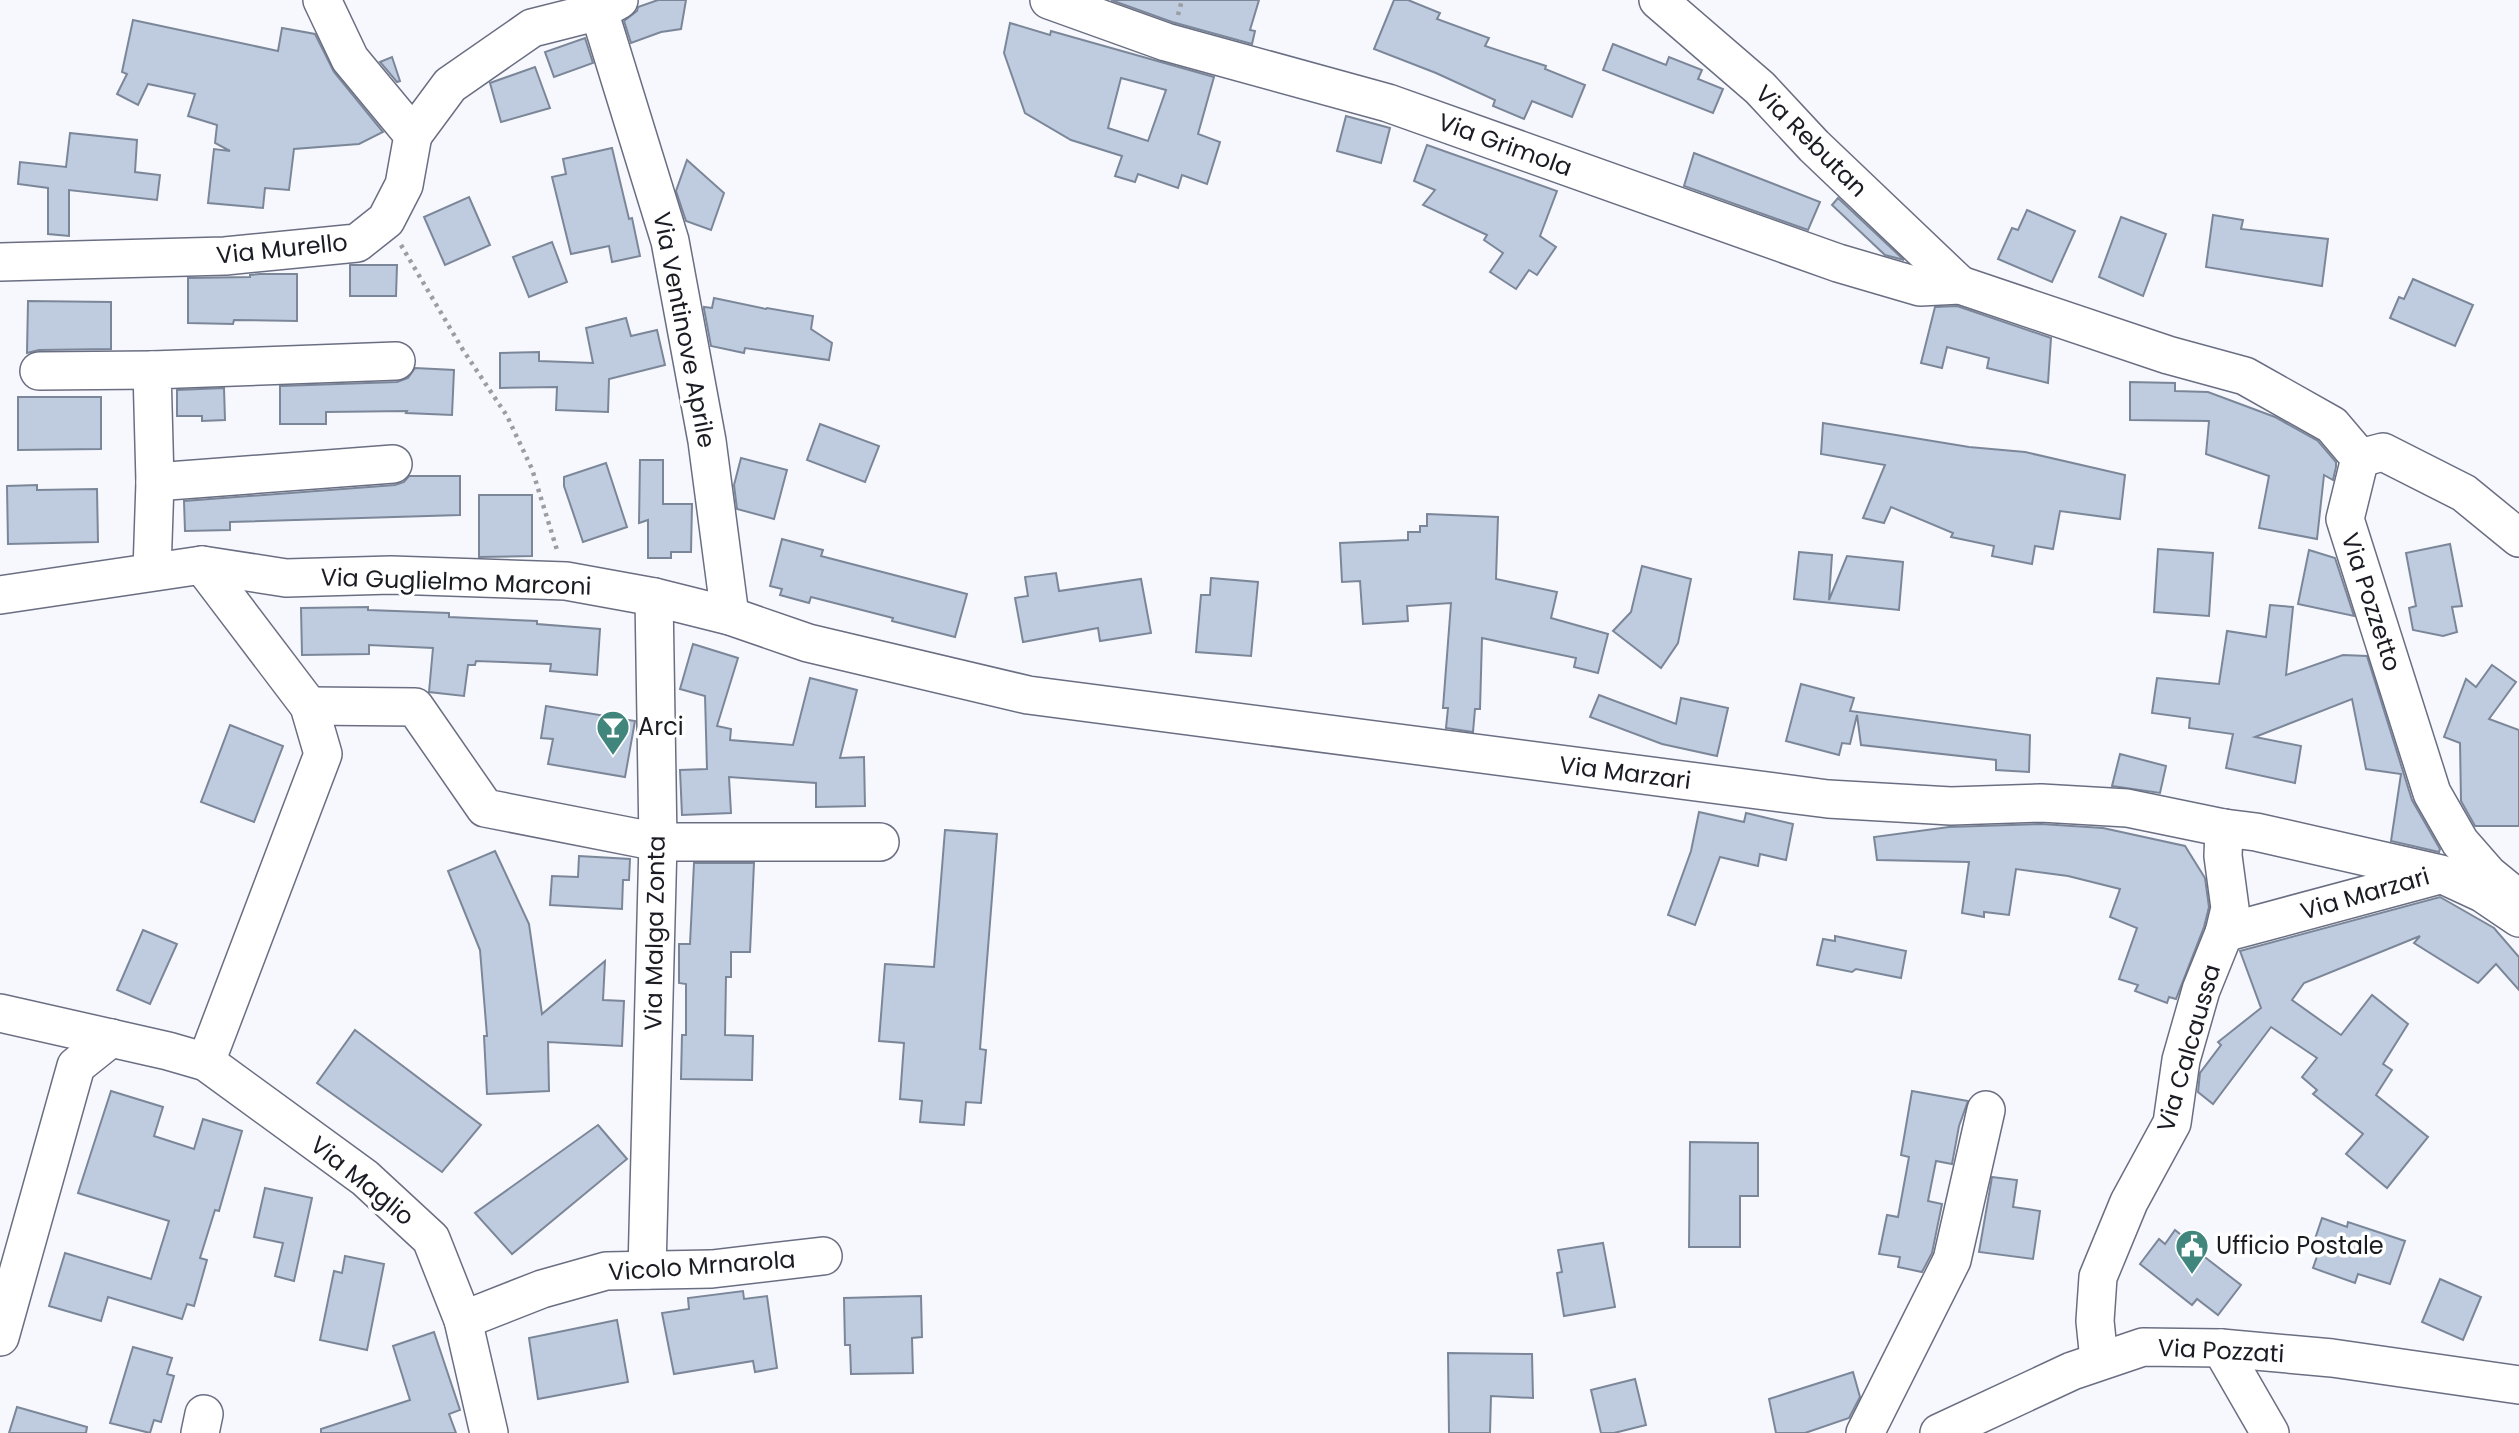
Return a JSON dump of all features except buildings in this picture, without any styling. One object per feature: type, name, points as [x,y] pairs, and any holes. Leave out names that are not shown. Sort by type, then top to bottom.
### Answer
[{"type":"street","points":[[322,0],[349,59],[413,135],[450,85],[533,27],[609,5]]},
{"type":"street","name":"Via Grimola","points":[[1049,0],[1166,42],[1388,103],[1838,263],[1920,287],[1960,285]]},
{"type":"street","name":"Via Rebutan","points":[[1658,0],[1760,88],[1814,146],[1960,285]]},
{"type":"street","name":"Via Ventinove Aprile","points":[[609,5],[670,241],[707,441],[730,616]]},
{"type":"street","name":"Via Murello","points":[[0,262],[225,256],[357,243],[386,220],[404,185],[413,135]]},
{"type":"street","points":[[1960,285],[2168,355],[2245,376],[2332,425],[2360,458],[2383,452],[2464,493],[2519,538]]},
{"type":"street","points":[[39,372],[396,361]]},
{"type":"street","points":[[152,370],[155,482],[152,571]]},
{"type":"street","name":"Via Pozzetto","points":[[2360,458],[2345,519],[2432,793],[2460,842],[2488,874],[2519,899]]},
{"type":"street","points":[[155,482],[393,464]]},
{"type":"street","points":[[202,565],[309,706],[323,754],[206,1062]]},
{"type":"street","name":"Via Guglielmo Marconi","points":[[0,595],[202,565],[286,578],[391,575],[566,581],[654,597],[730,616],[808,643],[1027,695]]},
{"type":"street","name":"Via Malga Zonta","points":[[647,1270],[658,842],[654,597]]},
{"type":"street","name":"Via Marzari","points":[[1027,695],[1828,799],[1951,806],[2041,803],[2127,808],[2256,832],[2441,874]]},
{"type":"street","points":[[309,706],[415,707],[485,808],[658,842],[880,842]]},
{"type":"street","points":[[2224,828],[2223,856],[2230,908],[2224,933]]},
{"type":"street","points":[[2441,874],[2482,893],[2519,918]]},
{"type":"street","name":"Via Marzari","points":[[2224,933],[2441,874]]},
{"type":"street","name":"Via Calcaussa","points":[[2099,1360],[2095,1321],[2098,1277],[2129,1202],[2172,1123],[2181,1060],[2201,990],[2224,933]]},
{"type":"street","name":"Via Maglio","points":[[0,1013],[206,1062],[365,1178],[431,1238],[463,1320],[489,1433]]},
{"type":"street","points":[[0,1337],[76,1066],[111,1038]]},
{"type":"street","points":[[1865,1433],[1952,1260],[1986,1110]]},
{"type":"street","name":"Vicolo Mrnarola","points":[[463,1320],[542,1289],[606,1271],[712,1269],[823,1256]]},
{"type":"street","name":"Via Pozzati","points":[[1939,1433],[2099,1360],[2143,1347],[2221,1348],[2332,1357],[2519,1385]]},
{"type":"street","points":[[2221,1348],[2270,1433]]},
{"type":"path","points":[[386,220],[463,350],[507,416],[532,469],[566,581]]},
{"type":"place","name":"Arci","points":[[613,757]]},
{"type":"place","name":"Ufficio Postale","points":[[2192,1276]]}]
